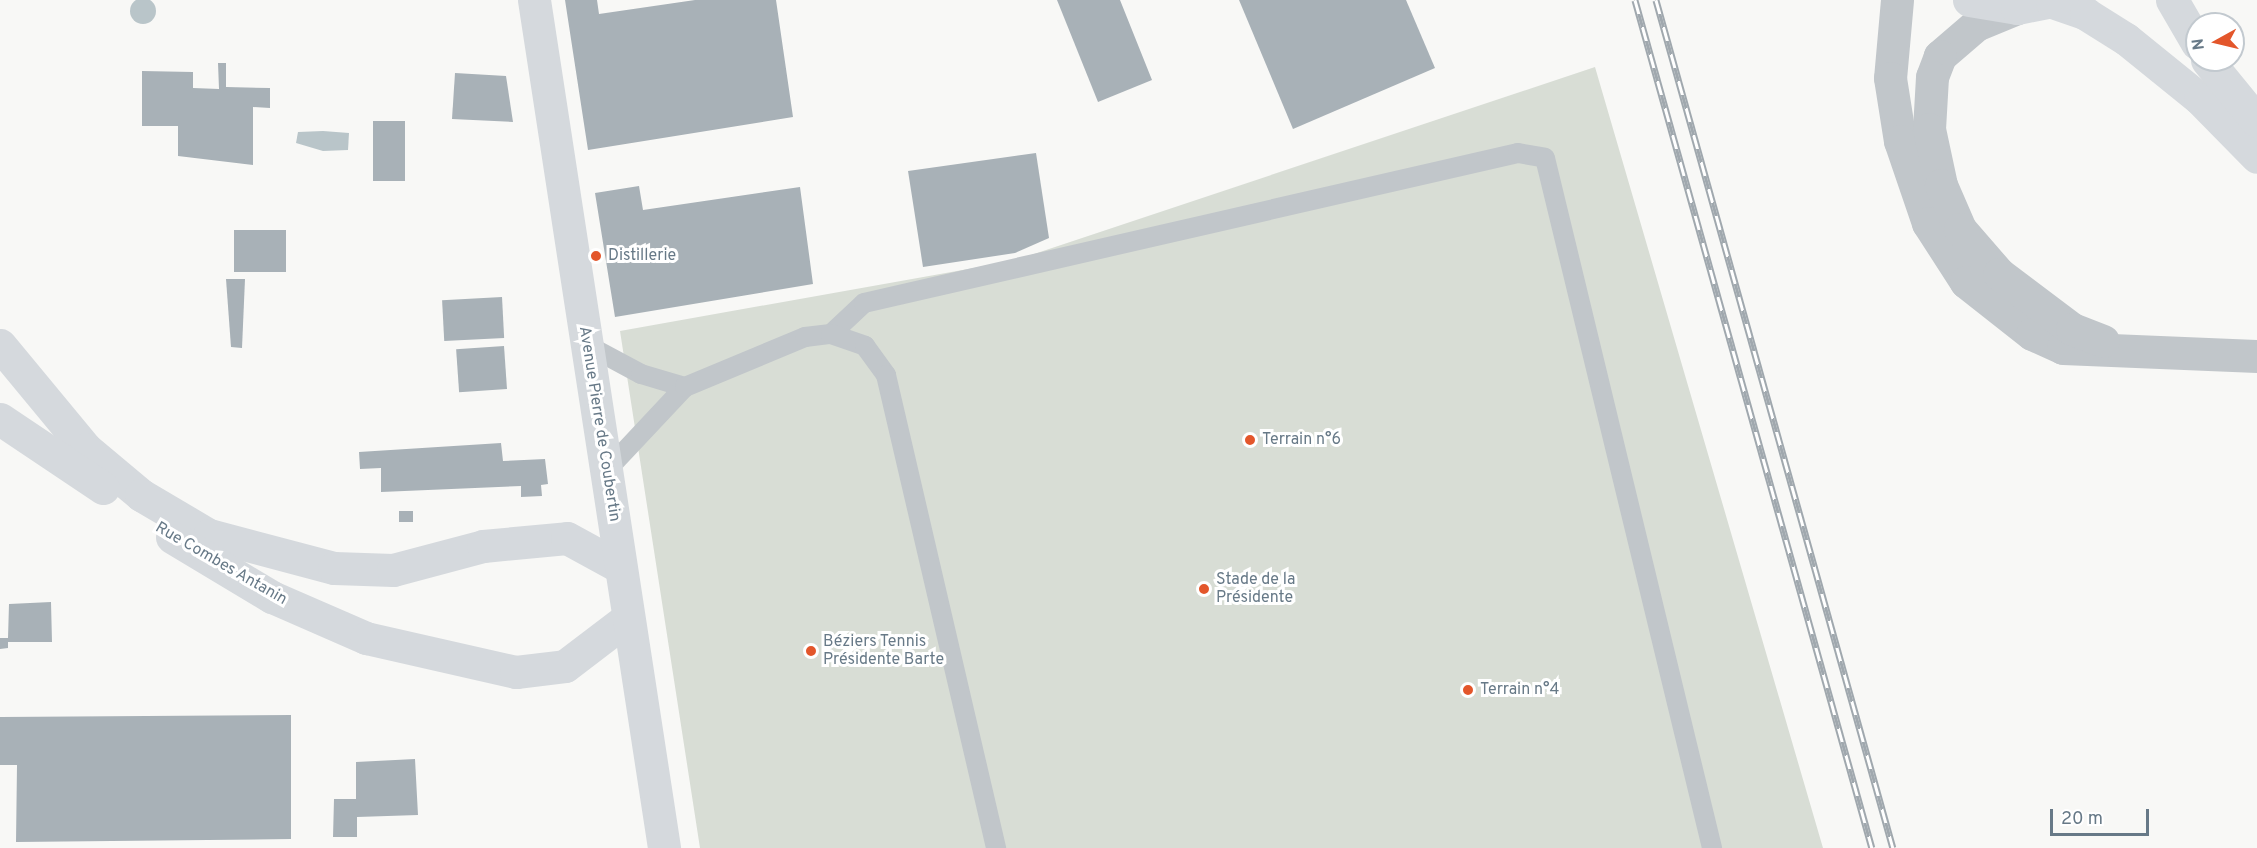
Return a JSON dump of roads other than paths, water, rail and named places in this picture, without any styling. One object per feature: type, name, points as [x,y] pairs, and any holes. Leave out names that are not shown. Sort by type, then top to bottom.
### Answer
[{"type":"main road","name":"Avenue Pierre de Coubertin","points":[[534,0],[664,848]]},
{"type":"main road","points":[[1969,0],[2017,8],[2054,1],[2086,14],[2126,39],[2200,99],[2257,157]]},
{"type":"main road","points":[[2172,0],[2185,22]]},
{"type":"main road","points":[[2217,72],[2257,121]]},
{"type":"main road","name":"Rue Combes Antanin","points":[[0,345],[86,449],[141,495],[208,535],[334,568],[393,570],[483,546],[567,538],[620,567]]},
{"type":"main road","name":"Rue Combes Antanin","points":[[0,419],[157,528],[272,597],[366,638],[516,672],[565,666],[628,618]]},
{"type":"street","points":[[1897,0],[1890,78],[1900,141],[1928,224],[1960,272],[2032,334],[2073,350],[2257,356]]},
{"type":"street","points":[[2017,8],[1976,25],[1940,56],[1932,77],[1929,129],[1941,185],[1960,229],[1999,274],[2072,329],[2127,350]]},
{"type":"lane","points":[[831,334],[864,303],[1518,153],[1545,158],[1712,848]]},
{"type":"lane","points":[[606,471],[685,387],[805,338],[831,334],[865,346],[886,375],[996,848]]},
{"type":"lane","points":[[587,345],[641,374],[685,387]]},
{"type":"railway","points":[[1635,0],[1872,848]]},
{"type":"railway","points":[[1656,0],[1893,848]]},
{"type":"place","name":"Distillerie","points":[[596,256]]},
{"type":"place","name":"Terrain n°6","points":[[1250,440]]},
{"type":"place","name":"Stade de la Présidente","points":[[1204,589]]},
{"type":"place","name":"Béziers Tennis Présidente Barte","points":[[811,651]]},
{"type":"place","name":"Terrain n°4","points":[[1468,690]]}]
